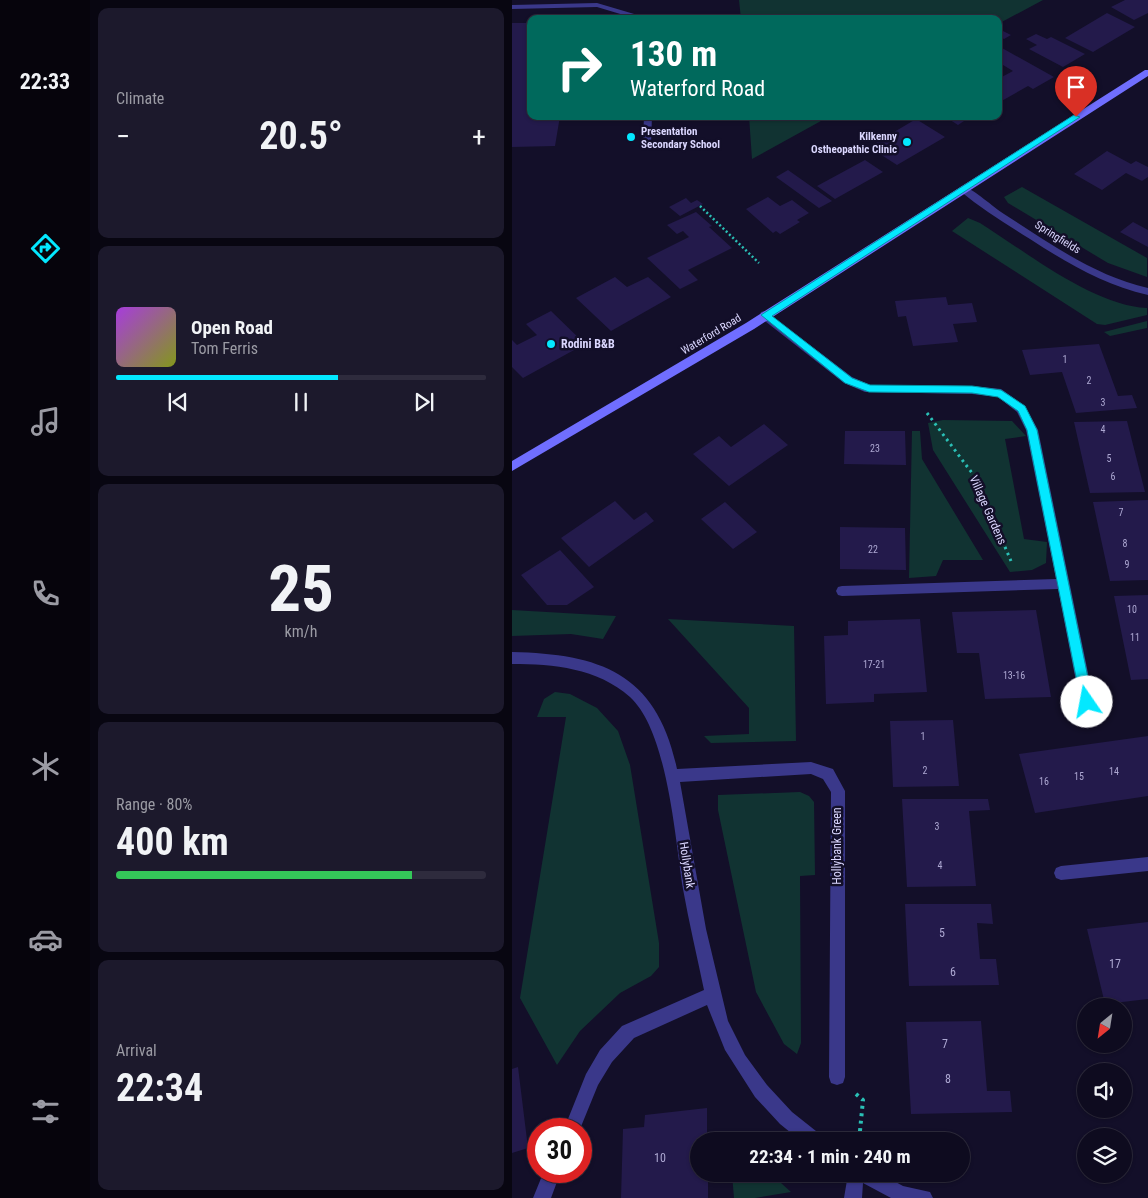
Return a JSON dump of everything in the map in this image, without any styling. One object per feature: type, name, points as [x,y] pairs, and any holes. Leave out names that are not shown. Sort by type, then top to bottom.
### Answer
[{"type":"main road","name":"Waterford Road","points":[[512,467],[765,315],[1148,72]]},
{"type":"street","points":[[512,7],[597,5],[633,15]]},
{"type":"street","points":[[647,144],[648,120]]},
{"type":"street","name":"Springfields","points":[[963,188],[994,213],[1095,275],[1126,288],[1148,292]]},
{"type":"street","points":[[765,315],[848,380],[869,389],[972,390],[1001,393],[1021,409],[1032,430],[1087,702]]},
{"type":"street","points":[[842,591],[1063,584]]},
{"type":"street","name":"Hollybank","points":[[512,658],[537,658],[571,662],[603,671],[636,695],[660,729],[672,776],[698,928],[713,994],[723,1027],[743,1066],[768,1101],[801,1132]]},
{"type":"street","name":"Hollybank Green","points":[[672,776],[811,768],[828,774],[838,791],[837,1077]]},
{"type":"street","points":[[1060,874],[1148,864]]},
{"type":"street","points":[[577,1118],[606,1056],[628,1032],[713,994]]},
{"type":"street","points":[[853,1198],[855,1182]]},
{"type":"street","points":[[879,1182],[901,1194],[924,1198]]},
{"type":"street","points":[[542,1198],[549,1183]]},
{"type":"path","points":[[700,206],[719,222],[738,245],[759,263]]},
{"type":"path","name":"Village Gardens","points":[[920,389],[928,414],[975,478],[1013,565],[1016,586]]},
{"type":"path","points":[[837,1077],[863,1100],[860,1132]]},
{"type":"green space","points":[[739,0],[1043,0],[1002,22],[1002,15],[741,15]]},
{"type":"green space","points":[[749,120],[823,120],[752,159]]},
{"type":"green space","points":[[1022,187],[1147,258],[1147,277],[1108,263],[1008,203],[1004,197]]},
{"type":"green space","points":[[968,218],[980,223],[1061,276],[1083,288],[1126,305],[1147,308],[1147,315],[1105,325],[1097,324],[952,231]]},
{"type":"green space","points":[[1147,321],[1147,328],[1110,336],[1104,332]]},
{"type":"green space","points":[[943,420],[1012,421],[1026,436],[1005,439],[1024,539],[1047,542],[1046,563],[1032,570],[1010,572],[933,450],[928,423]]},
{"type":"green space","points":[[912,431],[920,431],[922,459],[983,560],[943,560],[936,576],[909,578]]},
{"type":"green space","points":[[512,610],[616,616],[603,639],[571,634],[512,636]]},
{"type":"green space","points":[[668,619],[794,626],[796,741],[711,743],[704,736],[749,734],[749,708]]},
{"type":"green space","points":[[555,692],[570,694],[597,708],[618,731],[630,765],[659,943],[659,967],[651,976],[620,993],[580,1031],[557,1065],[520,998],[566,717],[537,717],[544,699]]},
{"type":"green space","points":[[800,792],[809,796],[814,802],[815,875],[800,876],[801,1043],[797,1054],[784,1044],[756,992],[718,810],[718,795]]},
{"type":"green space","points":[[733,1182],[780,1182],[791,1192],[755,1198],[734,1198]]},
{"type":"building","points":[[1125,0],[1148,0],[1148,13],[1134,20],[1111,7]]},
{"type":"building","points":[[1107,13],[1135,27],[1093,52],[1065,38]]},
{"type":"building","points":[[512,23],[527,23],[527,120],[559,120],[555,146],[512,147]]},
{"type":"building","points":[[1002,30],[1011,35],[1004,39],[1002,38]]},
{"type":"building","points":[[1036,34],[1047,39],[1051,37],[1085,54],[1063,67],[1029,49],[1037,45],[1026,39]]},
{"type":"building","points":[[1002,48],[1054,77],[1033,89],[1028,86],[1002,101],[1002,77],[1013,71],[1002,64]]},
{"type":"building","name":"Kilkenny Ostheopathic Clinic","points":[[914,120],[918,120],[945,137],[897,165],[869,147]]},
{"type":"building","points":[[950,120],[966,120],[958,125]]},
{"type":"building","points":[[1107,151],[1131,164],[1136,161],[1148,167],[1148,177],[1142,181],[1126,173],[1102,190],[1074,174]]},
{"type":"building","points":[[865,160],[883,172],[835,199],[817,186]]},
{"type":"building","points":[[788,170],[832,201],[819,208],[776,177]]},
{"type":"building","points":[[768,197],[780,206],[792,200],[809,213],[797,220],[800,222],[780,234],[776,231],[773,233],[746,209]]},
{"type":"building","points":[[686,198],[691,203],[697,200],[703,204],[680,216],[669,207]]},
{"type":"building","points":[[696,212],[732,248],[688,270],[698,280],[680,289],[647,258],[689,237],[683,231],[677,234],[667,225]]},
{"type":"building","points":[[1133,222],[1148,230],[1148,247],[1120,232]]},
{"type":"building","points":[[615,277],[627,287],[648,277],[671,297],[611,331],[576,298]]},
{"type":"building","points":[[946,297],[948,305],[972,303],[977,322],[953,324],[958,342],[913,346],[906,316],[898,317],[895,301]]},
{"type":"building","name":"Rodini B&B","points":[[551,311],[585,344],[523,378],[512,367],[512,340],[517,345],[537,335],[526,324]]},
{"type":"building","points":[[1099,344],[1118,396],[1132,395],[1137,408],[1076,413],[1062,372],[1030,375],[1022,350]]},
{"type":"building","points":[[1127,421],[1145,492],[1090,493],[1074,422]]},
{"type":"building","points":[[764,424],[788,445],[729,486],[693,454],[719,436],[731,447]]},
{"type":"building","points":[[845,431],[905,431],[906,465],[844,464]]},
{"type":"building","points":[[1148,500],[1148,580],[1110,581],[1093,502]]},
{"type":"building","points":[[615,501],[634,520],[646,512],[654,521],[589,567],[561,538]]},
{"type":"building","points":[[725,502],[757,532],[733,549],[701,519]]},
{"type":"building","points":[[840,527],[905,528],[906,570],[840,569]]},
{"type":"building","points":[[560,550],[594,587],[567,605],[547,605],[521,575]]},
{"type":"building","points":[[1148,595],[1148,679],[1131,680],[1114,596]]},
{"type":"building","points":[[1036,610],[1051,697],[985,699],[979,653],[957,653],[952,612]]},
{"type":"building","points":[[920,619],[927,692],[874,694],[874,702],[826,704],[824,636],[848,635],[848,621]]},
{"type":"building","points":[[953,720],[959,786],[893,787],[890,721]]},
{"type":"building","points":[[1148,736],[1148,796],[1035,813],[1019,754]]},
{"type":"building","points":[[902,799],[988,799],[990,810],[969,811],[976,886],[907,887]]},
{"type":"building","points":[[905,904],[991,904],[993,924],[977,923],[980,959],[996,959],[999,985],[909,986]]},
{"type":"building","points":[[1148,922],[1148,999],[1132,1001],[1132,998],[1104,998],[1087,929]]},
{"type":"building","points":[[981,1021],[987,1091],[1010,1091],[1012,1112],[911,1114],[906,1022]]},
{"type":"building","points":[[518,1067],[527,1148],[512,1153],[512,1069]]},
{"type":"building","points":[[707,1108],[707,1132],[690,1132],[690,1182],[708,1182],[708,1198],[621,1198],[623,1129],[644,1127],[645,1115]]},
{"type":"place","name":"Presentation Secondary School","points":[[631,137]]},
{"type":"place","name":"Kilkenny Ostheopathic Clinic","points":[[907,142]]},
{"type":"place","name":"Rodini B&B","points":[[551,344]]},
{"type":"route","points":[[1076,117],[765,315],[794,340],[848,380],[869,389],[972,390],[1001,393],[1021,409],[1032,430],[1087,702]]}]
